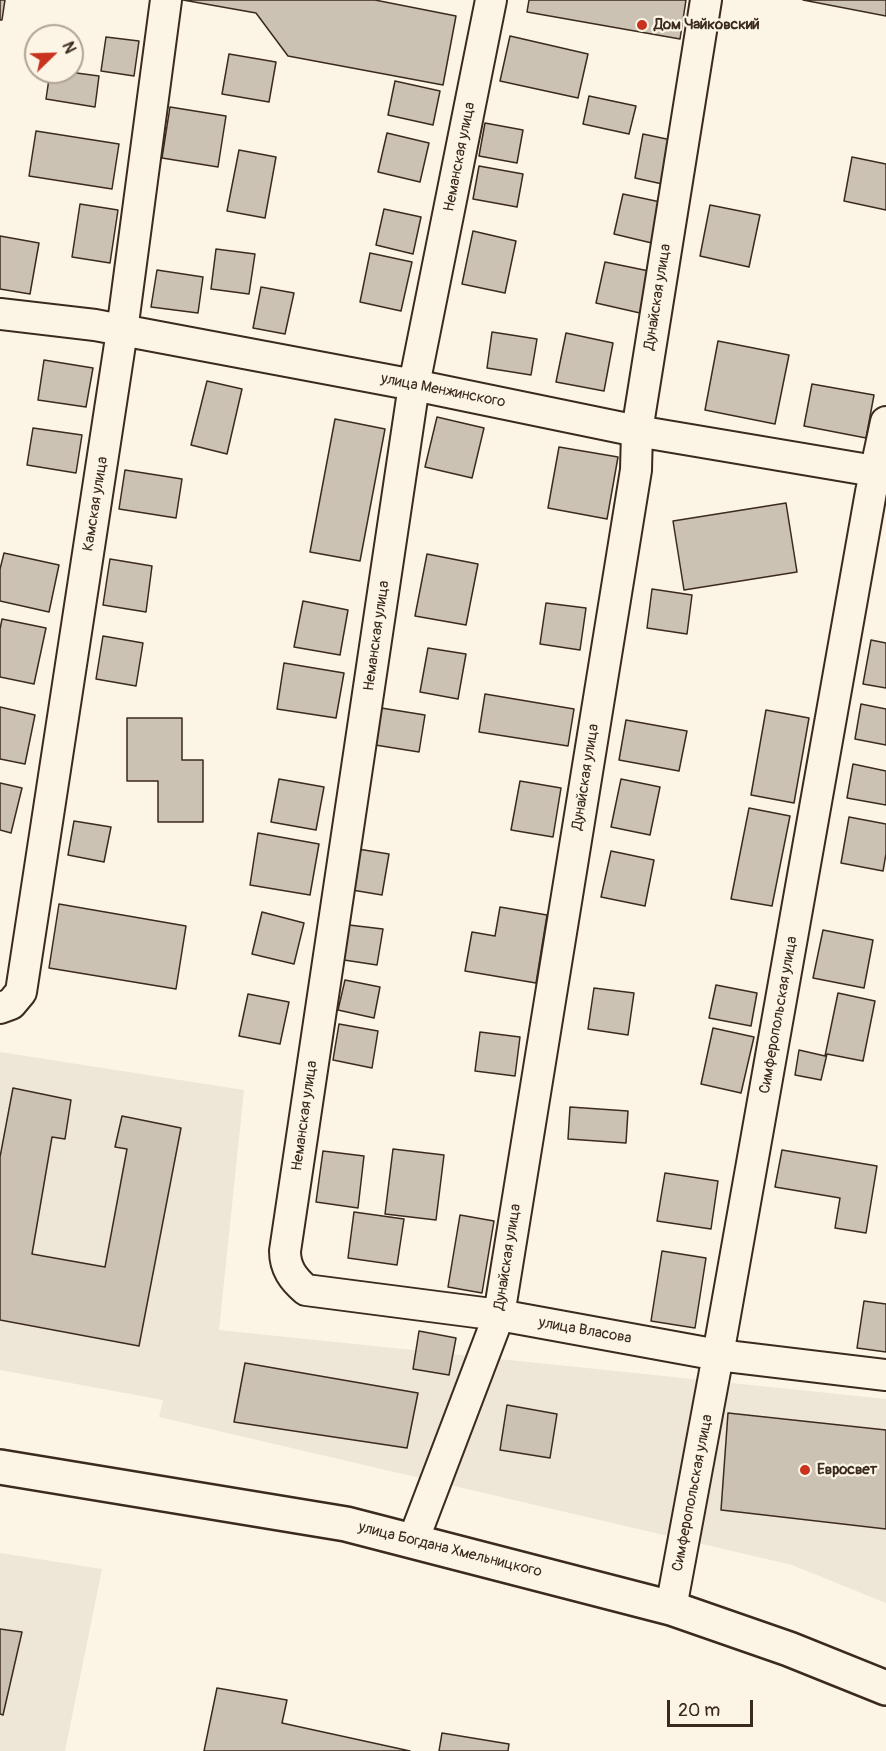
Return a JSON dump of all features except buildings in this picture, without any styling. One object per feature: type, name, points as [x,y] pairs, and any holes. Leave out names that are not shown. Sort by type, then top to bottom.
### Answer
[{"type":"main road","name":"улица Богдана Хмельницкого","points":[[0,1467],[346,1524],[671,1608],[789,1649],[886,1688]]},
{"type":"street","name":"Камская улица","points":[[6,1006],[21,992],[122,331],[166,0]]},
{"type":"street","name":"Неманская улица","points":[[291,1274],[285,1263],[285,1251],[414,385],[491,0]]},
{"type":"street","name":"Дунайская улица","points":[[413,1541],[499,1316],[634,481],[637,431],[706,0]]},
{"type":"street","name":"улица Менжинского","points":[[0,314],[95,325],[414,385],[637,431],[881,472]]},
{"type":"street","name":"Симферопольская улица","points":[[671,1608],[881,472],[886,422]]},
{"type":"street","name":"улица Власова","points":[[291,1274],[306,1290],[499,1316],[718,1355],[886,1375]]},
{"type":"shaded area","points":[[0,1052],[244,1090],[219,1330],[886,1399],[886,1603],[792,1565],[159,1417],[163,1400],[0,1370]]},
{"type":"shaded area","points":[[0,1553],[102,1569],[65,1751],[0,1751]]},
{"type":"place","name":"Дом Чайковский","points":[[642,25]]},
{"type":"place","name":"Евросвет","points":[[805,1470]]}]
